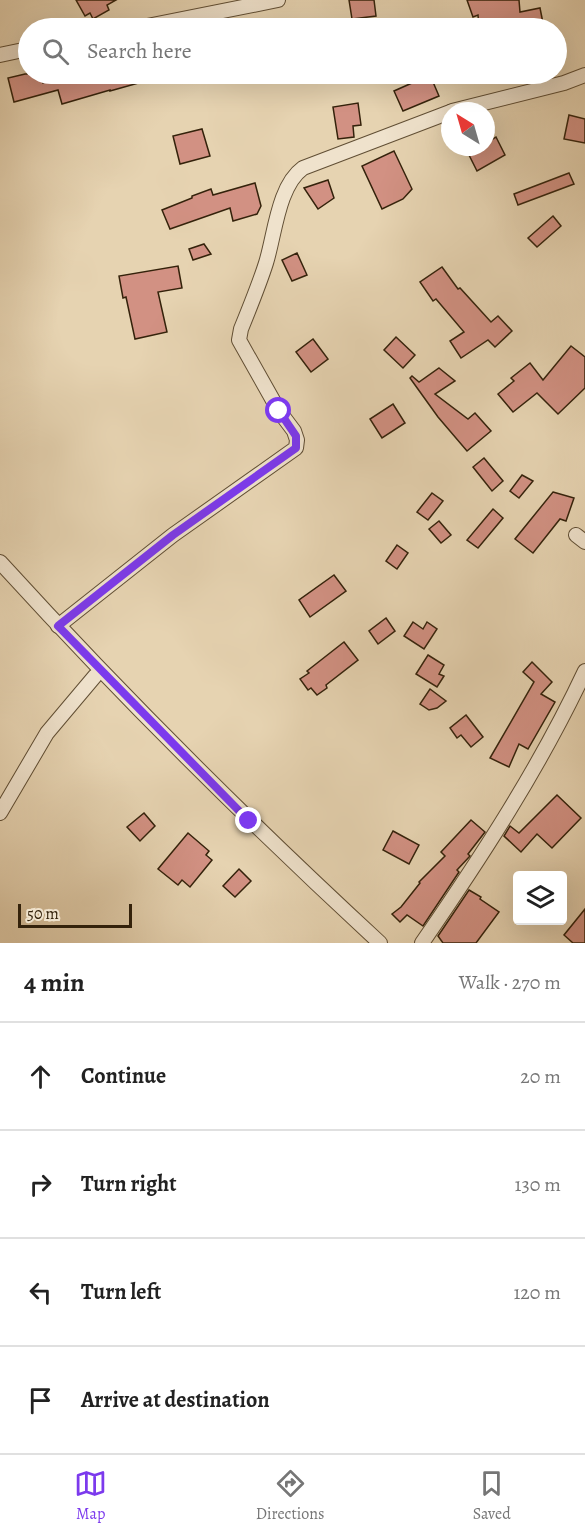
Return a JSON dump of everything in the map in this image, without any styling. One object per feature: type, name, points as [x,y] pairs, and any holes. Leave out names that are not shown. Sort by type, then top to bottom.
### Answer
[{"type":"street","points":[[187,18],[278,0]]},
{"type":"street","points":[[0,55],[18,51]]},
{"type":"street","points":[[567,82],[585,75]]},
{"type":"street","points":[[487,102],[560,84]]},
{"type":"street","points":[[58,626],[173,535],[296,448],[297,440],[294,431],[279,411],[239,340],[266,263],[285,191],[291,179],[303,168],[441,115]]},
{"type":"street","points":[[0,562],[58,626],[249,821],[380,943]]},
{"type":"street","points":[[422,943],[491,842],[572,700],[585,671]]},
{"type":"street","points":[[0,813],[47,733],[95,676]]},
{"type":"building","points":[[76,0],[116,0],[107,5],[109,10],[95,18],[90,13],[85,16]]},
{"type":"building","points":[[349,0],[374,0],[376,16],[352,18]]},
{"type":"building","points":[[467,0],[519,0],[520,12],[540,8],[542,18],[478,18],[478,15],[473,17]]},
{"type":"building","points":[[18,76],[18,84],[135,84],[62,104],[58,90],[14,102],[8,78]]},
{"type":"building","points":[[410,84],[434,84],[439,96],[403,111],[394,91]]},
{"type":"building","points":[[358,103],[361,125],[353,126],[354,137],[338,139],[333,107]]},
{"type":"building","points":[[569,115],[585,119],[585,143],[564,139]]},
{"type":"building","points":[[202,129],[210,156],[180,164],[173,136]]},
{"type":"building","points":[[495,138],[505,155],[477,171],[470,156],[495,156]]},
{"type":"building","points":[[394,151],[412,189],[403,199],[382,209],[362,166]]},
{"type":"building","points":[[569,173],[574,184],[518,205],[514,194]]},
{"type":"building","points":[[328,180],[334,198],[318,209],[304,188]]},
{"type":"building","points":[[255,183],[261,206],[257,214],[233,221],[230,208],[170,229],[162,210],[211,189],[213,195]]},
{"type":"building","points":[[553,216],[561,226],[537,247],[528,238]]},
{"type":"building","points":[[204,244],[211,254],[193,260],[189,249]]},
{"type":"building","points":[[297,253],[307,275],[292,281],[282,260]]},
{"type":"building","points":[[178,266],[182,288],[158,292],[167,332],[135,339],[119,276]]},
{"type":"building","points":[[442,267],[458,289],[460,288],[491,322],[498,316],[512,331],[495,347],[488,340],[461,358],[450,341],[464,332],[436,299],[433,301],[420,282]]},
{"type":"building","points":[[396,337],[415,355],[403,368],[384,350]]},
{"type":"building","points":[[313,339],[328,359],[311,372],[296,352]]},
{"type":"building","points":[[571,346],[585,357],[585,388],[558,414],[537,393],[513,412],[498,394],[514,381],[511,378],[530,363],[543,380]]},
{"type":"building","points":[[439,368],[455,381],[435,394],[468,419],[475,413],[491,431],[467,451],[438,417],[410,378],[412,376],[419,382]]},
{"type":"building","points":[[393,404],[405,423],[382,438],[370,419]]},
{"type":"building","points":[[484,458],[503,481],[492,491],[473,467]]},
{"type":"building","points":[[522,475],[533,481],[519,498],[510,491]]},
{"type":"building","points":[[553,492],[574,498],[566,521],[560,519],[533,553],[515,539]]},
{"type":"building","points":[[432,493],[443,501],[428,520],[417,512]]},
{"type":"building","points":[[493,509],[503,518],[478,548],[467,540]]},
{"type":"building","points":[[439,521],[451,535],[441,543],[429,529]]},
{"type":"building","points":[[397,545],[408,553],[397,569],[386,561]]},
{"type":"building","points":[[334,575],[346,591],[310,617],[299,600]]},
{"type":"building","points":[[386,618],[395,631],[378,644],[369,631]]},
{"type":"building","points":[[413,622],[423,629],[427,622],[437,629],[424,649],[404,636]]},
{"type":"building","points":[[344,642],[358,660],[317,695],[311,688],[308,690],[300,679]]},
{"type":"building","points":[[428,655],[444,665],[439,674],[444,676],[437,687],[416,674]]},
{"type":"building","points":[[532,662],[552,682],[541,694],[555,702],[528,749],[519,744],[509,767],[490,758],[534,682],[523,672]]},
{"type":"building","points":[[430,689],[446,701],[437,708],[429,710],[420,704]]},
{"type":"building","points":[[466,715],[483,737],[471,747],[461,735],[457,738],[450,728]]},
{"type":"building","points":[[557,795],[581,818],[552,848],[537,834],[521,852],[504,836],[510,826],[519,833]]},
{"type":"building","points":[[144,813],[155,826],[140,841],[127,827]]},
{"type":"building","points":[[471,820],[485,832],[468,854],[470,856],[457,870],[459,872],[423,926],[407,915],[400,922],[392,914],[401,907],[419,882],[445,856],[441,852]]},
{"type":"building","points":[[393,831],[419,845],[409,864],[383,850]]},
{"type":"building","points":[[188,833],[209,851],[206,855],[212,860],[190,887],[182,880],[178,885],[158,869]]},
{"type":"building","points":[[239,869],[251,881],[235,897],[223,886]]},
{"type":"building","points":[[469,890],[499,912],[476,943],[443,943],[438,936]]},
{"type":"building","points":[[585,909],[585,943],[573,943],[564,935]]},
{"type":"route","points":[[249,821],[58,626],[173,535],[296,448],[297,440],[294,431],[279,411]]}]
